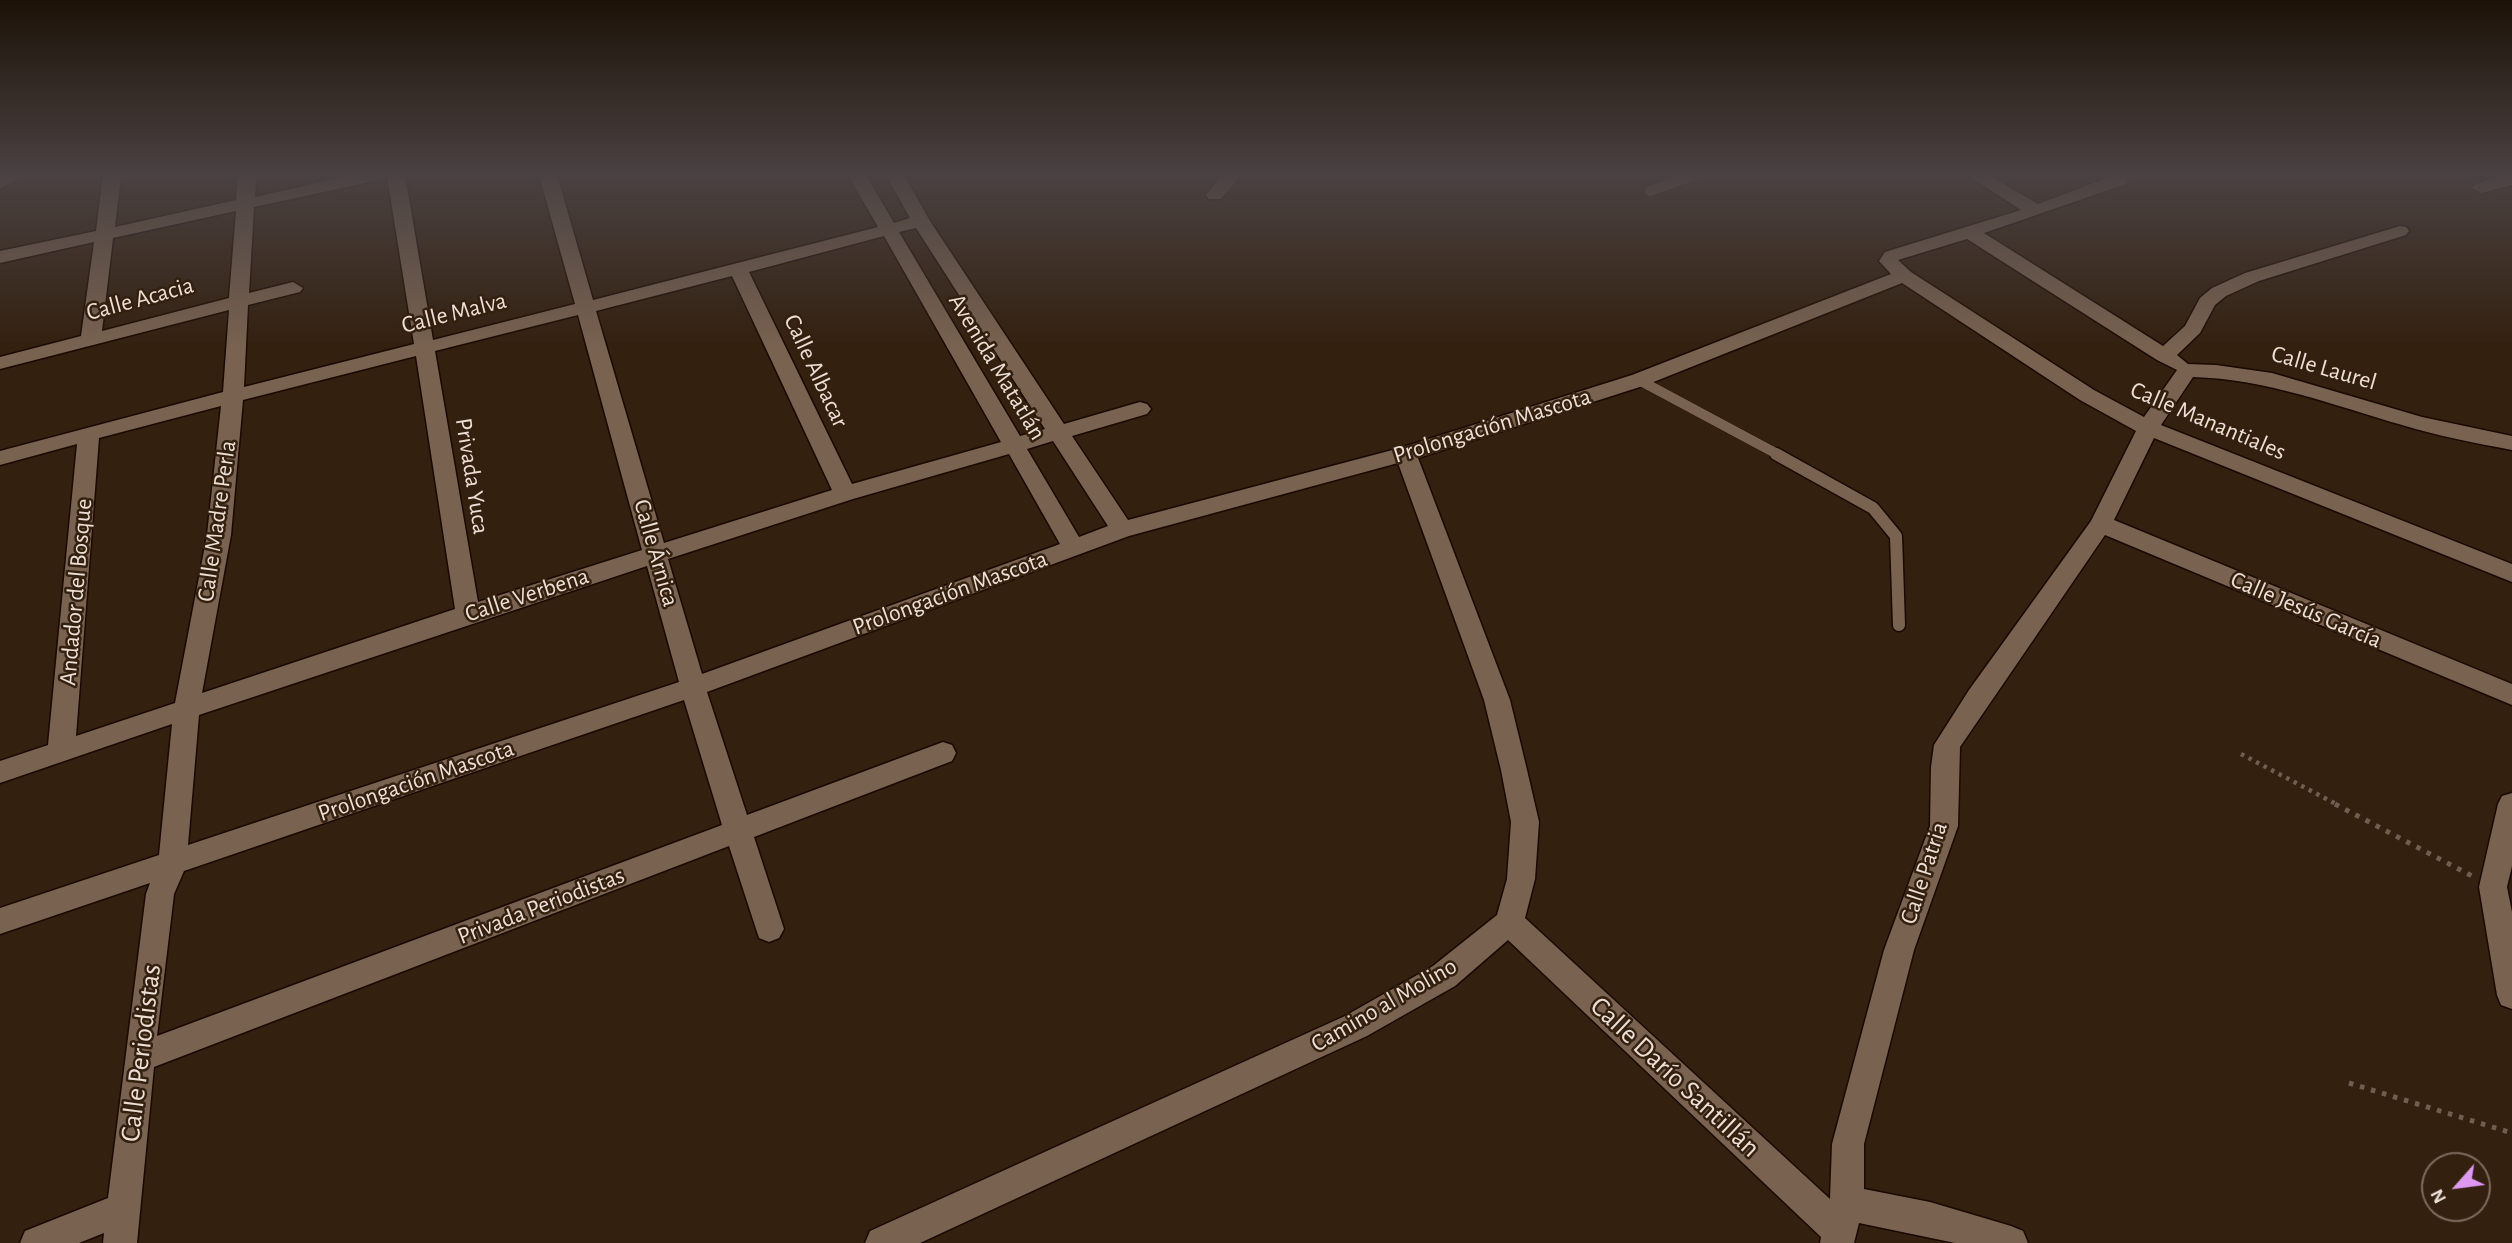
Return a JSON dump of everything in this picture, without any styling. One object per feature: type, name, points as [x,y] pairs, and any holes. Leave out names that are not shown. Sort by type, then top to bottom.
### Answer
[{"type":"street","points":[[0,257],[114,233]]},
{"type":"street","name":"Calle Madre Perla","points":[[172,865],[187,707],[219,535],[233,396],[242,233]]},
{"type":"street","name":"Privada Yuca","points":[[406,233],[468,614]]},
{"type":"street","name":"Calle Árnica","points":[[565,233],[693,687],[769,929]]},
{"type":"street","name":"Calle Malva","points":[[0,458],[425,346],[739,271],[875,233]]},
{"type":"street","name":"Avenida Matatlán","points":[[888,233],[1074,548]]},
{"type":"street","name":"Avenida Matatlán","points":[[929,233],[1122,530]]},
{"type":"street","points":[[1904,276],[1888,261],[1892,256],[1966,233]]},
{"type":"street","points":[[1971,233],[2187,370],[2148,428]]},
{"type":"street","points":[[2164,356],[2193,329],[2207,302],[2219,292],[2252,276],[2393,233]]},
{"type":"street","points":[[91,339],[104,235]]},
{"type":"street","name":"Calle Albacar","points":[[739,271],[845,494]]},
{"type":"street","name":"Prolongación Mascota","points":[[0,921],[693,687],[1122,530],[1406,454],[1639,380],[1904,276]]},
{"type":"street","name":"Calle Manantiales","points":[[1904,276],[2087,395],[2148,428],[2512,573]]},
{"type":"street","name":"Calle Acacia","points":[[0,363],[293,288]]},
{"type":"street","name":"Calle Laurel","points":[[2187,370],[2237,372],[2274,379],[2409,420],[2512,443]]},
{"type":"street","name":"Calle Verbena","points":[[0,772],[187,707],[656,554],[845,494],[1140,409]]},
{"type":"street","name":"Calle Patria","points":[[1842,1226],[1848,1144],[1899,950],[1944,825],[1944,767],[1947,746],[1978,697],[2101,524],[2148,428]]},
{"type":"street","name":"Andador del Bosque","points":[[61,752],[89,433]]},
{"type":"street","points":[[1406,454],[1497,700],[1514,770],[1525,822],[1521,879],[1509,922]]},
{"type":"street","name":"Calle Jesús García","points":[[2101,524],[2512,695]]},
{"type":"street","name":"Privada Periodistas","points":[[139,1058],[943,753]]},
{"type":"street","points":[[2512,804],[2493,887],[2512,995]]},
{"type":"street","name":"Calle Periodistas","points":[[120,1243],[139,1058],[160,894],[172,865]]},
{"type":"street","name":"Calle Darío Santillán","points":[[1509,922],[1842,1226]]},
{"type":"street","name":"Camino al Molino","points":[[882,1243],[1356,1026],[1444,976],[1509,922]]},
{"type":"street","points":[[37,1243],[124,1208]]},
{"type":"street","points":[[1842,1226],[1900,1210],[2011,1243]]},
{"type":"lane","points":[[1639,380],[1873,508],[1896,536],[1899,625]]},
{"type":"path","points":[[2241,754],[2493,887]]},
{"type":"path","points":[[2349,1083],[2512,1133]]}]
